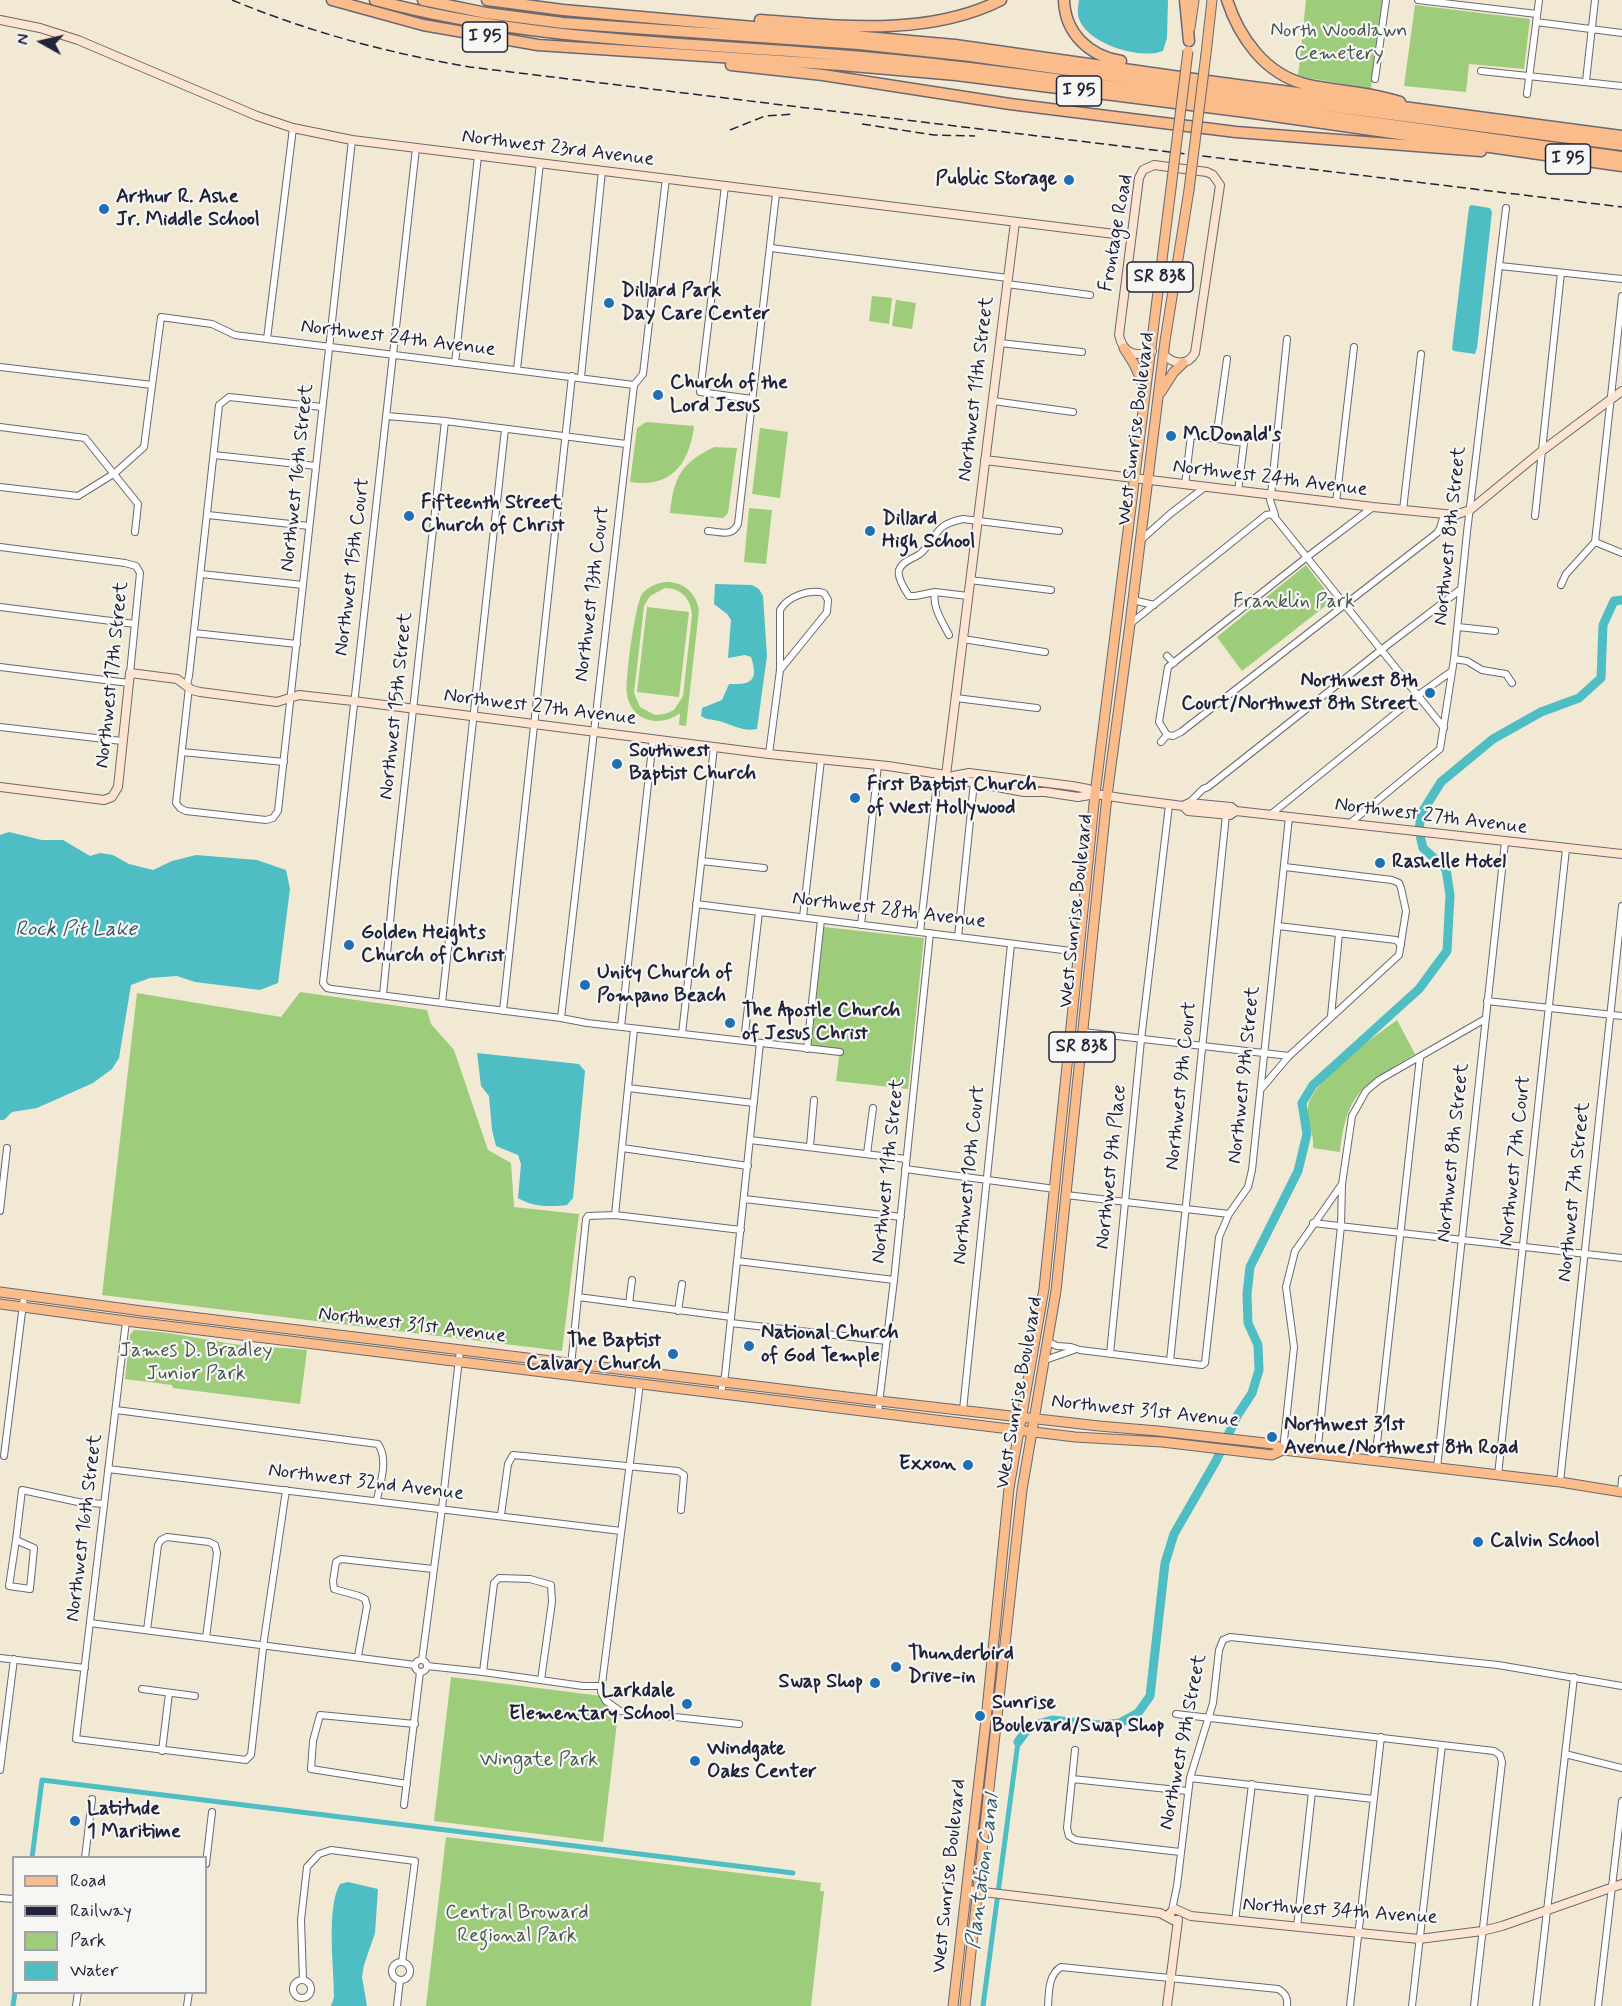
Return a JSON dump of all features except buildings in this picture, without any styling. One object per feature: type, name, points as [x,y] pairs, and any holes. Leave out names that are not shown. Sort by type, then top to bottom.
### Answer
[{"type":"highway","name":"I 95","points":[[332,0],[414,23],[480,36],[557,47],[947,74],[1266,115],[1622,166]]},
{"type":"highway","points":[[375,0],[463,21],[529,31],[968,67],[1622,157]]},
{"type":"highway","points":[[423,0],[486,13],[563,23],[859,44],[954,54],[1622,145]]},
{"type":"highway","points":[[451,0],[486,13]]},
{"type":"highway","name":"I 95","points":[[487,0],[563,10],[945,44],[1622,136]]},
{"type":"highway","points":[[688,22],[744,19],[911,25],[954,18],[1001,0]]},
{"type":"highway","points":[[1064,0],[1065,14],[1073,32],[1085,46],[1095,53],[1109,59],[1172,69],[1215,82]]},
{"type":"highway","points":[[1185,0],[1188,46]]},
{"type":"highway","points":[[1227,0],[1234,20],[1251,47],[1265,62],[1286,76],[1311,85],[1377,94],[1423,110]]},
{"type":"highway","points":[[642,52],[688,62],[823,75],[998,102],[1198,128],[1467,151],[1514,151]]},
{"type":"main road","name":"West Sunrise Boulevard","points":[[953,2006],[1009,1488],[1044,1289],[1095,794],[1194,0]]},
{"type":"main road","name":"West Sunrise Boulevard","points":[[965,2006],[983,1892],[1022,1490],[1056,1291],[1107,796],[1163,354],[1198,128],[1212,0]]},
{"type":"main road","points":[[1124,348],[1147,391]]},
{"type":"main road","points":[[1158,400],[1169,379],[1184,363]]},
{"type":"main road","points":[[1079,952],[1082,954],[1084,965],[1080,1003],[1085,1015]]},
{"type":"main road","points":[[1056,1177],[1060,1188],[1066,1195]]},
{"type":"main road","points":[[1055,1190],[1061,1196],[1064,1211]]},
{"type":"main road","name":"Northwest 31st Avenue","points":[[0,1292],[724,1382],[1035,1419],[1274,1444],[1283,1450],[1317,1455],[1621,1491]]},
{"type":"main road","name":"Northwest 31st Avenue","points":[[0,1304],[1093,1439],[1162,1442],[1272,1455],[1283,1450]]},
{"type":"main road","points":[[126,1321],[134,1313],[142,1311]]},
{"type":"main road","points":[[640,1383],[661,1374]]},
{"type":"main road","points":[[1162,1442],[1170,1440],[1179,1433]]},
{"type":"street","points":[[1375,80],[1386,0]]},
{"type":"street","points":[[1419,0],[1537,14]]},
{"type":"street","points":[[1527,94],[1539,0]]},
{"type":"street","points":[[1586,81],[1595,0]]},
{"type":"street","name":"Northwest 23rd Avenue","points":[[0,20],[40,28],[78,40],[257,116],[292,128],[352,140],[1131,236]]},
{"type":"street","points":[[1536,22],[1622,33]]},
{"type":"street","points":[[1481,71],[1622,86]]},
{"type":"street","points":[[267,339],[292,128]]},
{"type":"street","name":"Northwest 16th Street","points":[[183,752],[176,803],[186,812],[266,820],[273,818],[278,811],[352,140]]},
{"type":"street","name":"Northwest 15th Court","points":[[383,995],[327,988],[322,983],[322,976],[416,148]]},
{"type":"street","points":[[454,363],[478,156]]},
{"type":"street","points":[[517,369],[540,163]]},
{"type":"street","name":"Frontage Road","points":[[1124,348],[1119,330],[1139,178],[1147,167],[1154,165],[1207,172],[1214,175],[1221,185],[1197,344],[1192,358],[1184,363]]},
{"type":"street","points":[[581,377],[602,171]]},
{"type":"street","name":"Northwest 13th Court","points":[[561,1018],[626,444],[634,385],[643,374],[666,178]]},
{"type":"street","points":[[725,186],[700,392],[752,399]]},
{"type":"street","points":[[708,531],[729,533],[735,530],[738,524],[776,194]]},
{"type":"street","name":"Northwest 8th Street","points":[[1348,825],[1440,749],[1458,627],[1506,208]]},
{"type":"street","name":"Northwest 11th Street","points":[[920,932],[956,698],[1014,222]]},
{"type":"street","points":[[771,248],[1008,281],[1090,295]]},
{"type":"street","points":[[1500,266],[1622,279]]},
{"type":"street","points":[[1536,516],[1561,273]]},
{"type":"street","points":[[1561,585],[1566,574],[1595,542],[1622,296]]},
{"type":"street","name":"Northwest 24th Avenue","points":[[152,385],[160,317],[212,324],[235,335],[634,385]]},
{"type":"street","points":[[1287,339],[1270,498],[1271,515],[1307,556],[1444,728]]},
{"type":"street","points":[[1000,342],[1082,352]]},
{"type":"street","points":[[1336,502],[1354,347]]},
{"type":"street","points":[[1124,348],[1135,355],[1152,351]]},
{"type":"street","points":[[1163,354],[1173,362],[1184,363]]},
{"type":"street","points":[[1403,510],[1421,354]]},
{"type":"street","points":[[1216,439],[1227,359]]},
{"type":"street","points":[[0,367],[152,385],[144,447],[115,473],[78,496],[0,487]]},
{"type":"street","points":[[503,1011],[573,376]]},
{"type":"street","points":[[1470,510],[1543,450],[1622,391]]},
{"type":"street","points":[[284,762],[183,752],[188,686],[219,405],[229,397],[322,407]]},
{"type":"street","points":[[993,401],[1073,412]]},
{"type":"street","points":[[387,416],[446,421],[626,444]]},
{"type":"street","name":"Northwest 15th Street","points":[[383,995],[446,421]]},
{"type":"street","points":[[0,427],[85,438],[138,504],[135,532]]},
{"type":"street","points":[[442,1003],[505,429]]},
{"type":"street","points":[[1185,485],[1191,435],[1244,443],[1238,491]]},
{"type":"street","points":[[214,455],[316,466]]},
{"type":"street","name":"Northwest 24th Avenue","points":[[985,459],[1238,491],[1270,498],[1336,502],[1444,515],[1470,510]]},
{"type":"street","points":[[1141,540],[1170,514],[1205,488]]},
{"type":"street","points":[[1171,665],[1307,556],[1373,507]]},
{"type":"street","points":[[208,515],[309,526]]},
{"type":"street","points":[[1130,624],[1271,515]]},
{"type":"street","points":[[1167,735],[1173,736],[1181,732],[1437,533],[1444,515]]},
{"type":"street","points":[[968,596],[936,592],[915,597],[909,596],[899,574],[900,568],[905,562],[922,552],[935,533],[944,526],[963,519],[1059,531]]},
{"type":"street","points":[[1595,542],[1622,553]]},
{"type":"street","name":"Northwest 17th Street","points":[[0,547],[125,563],[136,566],[140,573],[118,787],[112,797],[104,800],[0,787]]},
{"type":"street","points":[[201,574],[303,585]]},
{"type":"street","points":[[970,580],[1051,590]]},
{"type":"street","points":[[1186,804],[1461,589]]},
{"type":"street","points":[[770,754],[780,670],[780,610],[784,603],[801,594],[815,591],[824,594],[828,600],[827,612],[780,670]]},
{"type":"street","points":[[936,592],[934,599],[936,608],[949,635]]},
{"type":"street","points":[[1134,597],[1137,601],[1155,605]]},
{"type":"street","points":[[0,607],[135,624]]},
{"type":"street","points":[[1458,627],[1495,631]]},
{"type":"street","points":[[194,633],[297,644]]},
{"type":"street","points":[[963,639],[1045,652]]},
{"type":"street","points":[[1167,657],[1171,665],[1160,722],[1167,735]]},
{"type":"street","points":[[1454,659],[1467,661],[1482,670],[1506,674],[1512,683]]},
{"type":"street","points":[[0,667],[129,683]]},
{"type":"street","points":[[1270,815],[1417,696],[1452,671]]},
{"type":"street","name":"Northwest 27th Avenue","points":[[130,673],[177,679],[200,692],[277,702],[299,695],[353,701],[770,754],[878,765],[945,775],[1024,792],[1045,792],[1078,797],[1095,794],[1169,805],[1231,807],[1236,811]]},
{"type":"street","points":[[956,698],[1037,708]]},
{"type":"street","points":[[0,727],[122,741]]},
{"type":"street","points":[[1161,742],[1167,735]]},
{"type":"street","points":[[621,1027],[653,739]]},
{"type":"street","points":[[682,1034],[714,747]]},
{"type":"street","points":[[803,917],[821,760]]},
{"type":"street","points":[[861,925],[878,765]]},
{"type":"street","name":"Northwest 27th Avenue","points":[[945,775],[980,774],[1072,786],[1088,789],[1095,794]]},
{"type":"street","points":[[958,937],[974,782]]},
{"type":"street","points":[[1208,787],[1206,797],[1209,805]]},
{"type":"street","name":"Northwest 27th Avenue","points":[[1186,804],[1188,811],[1226,815],[1236,811],[1622,854]]},
{"type":"street","name":"Northwest 9th Place","points":[[1110,1354],[1141,1040],[1169,805]]},
{"type":"street","name":"Northwest 9th Court","points":[[1170,1361],[1226,815]]},
{"type":"street","name":"Northwest 9th Street","points":[[1170,1361],[1205,1364],[1220,1237],[1229,1214],[1248,1186],[1250,1178],[1289,817]]},
{"type":"street","name":"Northwest 8th Street","points":[[1437,1468],[1505,842]]},
{"type":"street","name":"Northwest 7th Court","points":[[1498,1475],[1566,849]]},
{"type":"street","points":[[701,861],[764,868]]},
{"type":"street","points":[[1261,1090],[1289,1056],[1399,955],[1406,911],[1399,883],[1392,880],[1285,867]]},
{"type":"street","name":"Northwest 28th Avenue","points":[[696,904],[1079,952]]},
{"type":"street","name":"Northwest 7th Street","points":[[1560,1482],[1622,906]]},
{"type":"street","points":[[744,1041],[759,912]]},
{"type":"street","points":[[807,1049],[821,920]]},
{"type":"street","points":[[1278,926],[1396,940],[1401,945]]},
{"type":"street","name":"Northwest 11th Street","points":[[878,1412],[901,1217],[930,933]]},
{"type":"street","points":[[1331,1016],[1339,934]]},
{"type":"street","name":"Northwest 10th Court","points":[[963,1410],[1011,944]]},
{"type":"street","points":[[383,995],[634,1029],[840,1052]]},
{"type":"street","points":[[1487,1000],[1622,1016]]},
{"type":"street","points":[[1317,1455],[1341,1226],[1342,1184],[1349,1126],[1357,1104],[1366,1091],[1379,1080],[1485,1019]]},
{"type":"street","points":[[615,1215],[634,1029]]},
{"type":"street","points":[[1083,1032],[1289,1056]]},
{"type":"street","points":[[721,1392],[731,1320],[760,1043]]},
{"type":"street","points":[[1375,1461],[1420,1057]]},
{"type":"street","points":[[628,1088],[754,1103]]},
{"type":"street","points":[[810,1146],[814,1100]]},
{"type":"street","points":[[867,1154],[873,1108]]},
{"type":"street","points":[[750,1140],[906,1159]]},
{"type":"street","points":[[0,1210],[7,1148]]},
{"type":"street","points":[[622,1149],[748,1166]]},
{"type":"street","points":[[905,1169],[1055,1190]]},
{"type":"street","points":[[1283,1450],[1294,1347],[1286,1287],[1294,1251],[1342,1184]]},
{"type":"street","points":[[1066,1195],[1229,1214]]},
{"type":"street","points":[[744,1199],[901,1217]]},
{"type":"street","points":[[570,1374],[588,1216],[615,1215],[741,1230]]},
{"type":"street","points":[[1313,1223],[1622,1258]]},
{"type":"street","points":[[737,1261],[894,1280]]},
{"type":"street","points":[[629,1304],[632,1280]]},
{"type":"street","points":[[678,1311],[682,1284]]},
{"type":"street","points":[[4,1456],[24,1296]]},
{"type":"street","points":[[578,1297],[887,1341]]},
{"type":"street","name":"Northwest 16th Street","points":[[126,1321],[76,1739],[162,1751]]},
{"type":"street","points":[[1048,1342],[1057,1346],[1170,1361]]},
{"type":"street","points":[[1045,1360],[1077,1349]]},
{"type":"street","points":[[90,1623],[415,1665],[422,1660],[460,1350]]},
{"type":"street","points":[[640,1383],[601,1692],[606,1701],[620,1711],[739,1724]]},
{"type":"street","points":[[116,1410],[378,1444],[383,1452],[383,1463],[376,1500]]},
{"type":"street","points":[[501,1515],[508,1464],[513,1455],[628,1468],[648,1467],[678,1471],[684,1475],[681,1510]]},
{"type":"street","name":"Northwest 32nd Avenue","points":[[108,1468],[621,1531]]},
{"type":"street","points":[[1621,1491],[1622,1479]]},
{"type":"street","points":[[16,1540],[34,1548],[30,1589],[9,1586],[22,1490],[78,1502],[104,1504]]},
{"type":"street","points":[[169,1693],[162,1751],[246,1760],[251,1755],[286,1490]]},
{"type":"street","points":[[147,1630],[158,1545],[161,1540],[167,1537],[209,1542],[215,1545],[217,1553],[206,1638]]},
{"type":"street","points":[[358,1656],[367,1606],[365,1599],[334,1589],[336,1562],[341,1558],[434,1569]]},
{"type":"street","points":[[483,1672],[494,1583],[499,1578],[530,1579],[551,1585],[552,1602],[541,1680]]},
{"type":"street","name":"Northwest 9th Street","points":[[1167,2006],[1187,1791],[1213,1703],[1219,1650],[1223,1640],[1230,1637],[1498,1665],[1574,1677]]},
{"type":"street","points":[[0,1658],[85,1668]]},
{"type":"street","points":[[0,1770],[14,1659]]},
{"type":"street","points":[[422,1660],[428,1666]]},
{"type":"street","points":[[415,1665],[420,1672]]},
{"type":"street","points":[[428,1666],[583,1686],[603,1686]]},
{"type":"street","points":[[420,1672],[426,1670],[428,1666]]},
{"type":"street","points":[[404,1805],[420,1672]]},
{"type":"street","points":[[1536,2006],[1574,1677],[1622,1686]]},
{"type":"street","points":[[142,1689],[195,1696]]},
{"type":"street","points":[[1176,1714],[1442,1744],[1494,1751],[1500,1755],[1502,1762],[1473,2006]]},
{"type":"street","points":[[407,1784],[311,1770],[313,1741],[320,1715],[415,1724]]},
{"type":"street","points":[[1350,2006],[1381,1737]]},
{"type":"street","points":[[1412,2006],[1442,1744]]},
{"type":"street","points":[[1075,1750],[1067,1828],[1069,1836],[1076,1840],[1180,1852]]},
{"type":"street","points":[[1565,1754],[1622,1768]]},
{"type":"street","points":[[1190,1778],[1373,1799]]},
{"type":"street","points":[[1072,1779],[1187,1791]]},
{"type":"street","points":[[1235,1921],[1252,1785]]},
{"type":"street","points":[[1297,1927],[1312,1792]]},
{"type":"street","points":[[85,1856],[92,1798]]},
{"type":"street","points":[[1599,2006],[1622,1801]]},
{"type":"street","points":[[207,1856],[212,1812]]},
{"type":"street","points":[[303,1979],[301,1920],[307,1867],[314,1858],[331,1850],[415,1861],[402,1962]]},
{"type":"street","name":"Northwest 34th Avenue","points":[[1175,1915],[1358,1934],[1432,1939],[1482,1932],[1622,1884]]},
{"type":"street","points":[[966,1890],[1175,1915]]},
{"type":"street","points":[[402,1962],[408,1965],[410,1972],[407,1978],[400,1980],[394,1977],[392,1970],[395,1964],[402,1962]]},
{"type":"street","points":[[1048,2006],[1051,1977],[1061,1967],[1278,1989],[1284,1993],[1288,2001],[1287,2006]]},
{"type":"street","points":[[303,1979],[309,1982],[312,1989],[308,1996],[301,1998],[295,1995],[292,1988],[296,1981],[303,1979]]},
{"type":"street","points":[[397,2006],[400,1980]]},
{"type":"street","points":[[298,2006],[301,1998]]},
{"type":"green space","name":"North Woodlawn Cemetery","points":[[1306,0],[1382,0],[1371,89],[1298,76]]},
{"type":"green space","points":[[1415,5],[1530,19],[1524,69],[1469,64],[1466,92],[1404,86]]},
{"type":"green space","points":[[872,296],[892,298],[889,324],[869,321]]},
{"type":"green space","points":[[896,300],[916,303],[912,329],[892,326]]},
{"type":"green space","points":[[646,422],[694,426],[688,452],[676,471],[667,477],[644,483],[630,482],[637,428]]},
{"type":"green space","points":[[760,428],[788,432],[780,498],[752,494]]},
{"type":"green space","points":[[714,447],[737,448],[728,513],[723,518],[670,513],[674,490],[681,472],[694,459]]},
{"type":"green space","points":[[749,508],[772,510],[766,564],[744,562]]},
{"type":"green space","name":"Franklin Park","points":[[1306,565],[1333,600],[1242,671],[1217,637]]},
{"type":"green space","points":[[672,582],[688,589],[695,598],[699,610],[686,726],[679,725],[680,713],[664,720],[648,720],[634,711],[627,694],[631,643],[639,601],[647,589]],"holes":[[[665,588],[680,592],[687,599],[692,615],[683,696],[674,710],[655,715],[640,707],[634,693],[644,606],[650,596]]]},
{"type":"green space","points":[[647,607],[689,612],[679,697],[637,692]]},
{"type":"green space","points":[[824,927],[924,938],[908,1089],[836,1081],[840,1049],[811,1046]]},
{"type":"green space","points":[[300,992],[427,1010],[431,1024],[454,1050],[488,1150],[511,1163],[514,1207],[579,1214],[562,1351],[102,1295],[137,993],[281,1017]]},
{"type":"green space","points":[[1397,1020],[1415,1054],[1361,1091],[1348,1114],[1340,1152],[1313,1148],[1308,1112],[1312,1096],[1346,1059]]},
{"type":"green space","name":"James D. Bradley Junior Park","points":[[134,1330],[169,1333],[247,1346],[307,1350],[300,1404],[173,1388],[172,1385],[125,1379],[130,1335]]},
{"type":"green space","name":"Wingate Park","points":[[451,1677],[609,1697],[609,1712],[618,1714],[603,1842],[434,1821]]},
{"type":"green space","name":"Central Broward Regional Park","points":[[446,1837],[821,1883],[820,1891],[824,1891],[811,2006],[426,2006]]},
{"type":"water","points":[[1079,0],[1168,0],[1167,38],[1163,51],[1141,53],[1129,51],[1116,48],[1093,36],[1084,28],[1079,19]]},
{"type":"water","points":[[1471,205],[1490,208],[1492,212],[1475,354],[1452,349]]},
{"type":"water","points":[[715,584],[752,585],[759,589],[763,596],[767,656],[757,729],[743,729],[701,716],[702,708],[722,700],[729,684],[748,682],[754,671],[751,657],[745,655],[728,658],[731,620],[714,604]]},
{"type":"water","name":"Rock Pit Lake","points":[[9,832],[42,840],[63,840],[90,856],[100,853],[113,855],[129,864],[153,870],[172,861],[196,855],[257,860],[286,870],[290,889],[278,983],[260,990],[195,982],[177,976],[150,978],[131,985],[119,1058],[112,1069],[93,1083],[37,1108],[12,1112],[4,1120],[0,1120],[0,835]]},
{"type":"water","points":[[477,1053],[579,1064],[585,1071],[573,1198],[567,1205],[542,1206],[518,1198],[521,1164],[518,1155],[496,1146],[489,1096],[481,1086]]},
{"type":"water","points":[[348,1882],[378,1889],[375,1933],[362,1977],[367,2006],[331,2006],[334,1997],[333,1908],[340,1884]]},
{"type":"waterway","points":[[1018,1742],[1029,1727],[1052,1720],[1099,1725],[1120,1723],[1138,1713],[1150,1696],[1165,1563],[1174,1534],[1216,1461],[1237,1416],[1252,1393],[1259,1370],[1258,1345],[1248,1323],[1247,1294],[1250,1267],[1298,1171],[1307,1134],[1302,1103],[1313,1085],[1419,989],[1447,951],[1450,895],[1446,869],[1423,848],[1419,831],[1421,814],[1441,782],[1493,739],[1541,712],[1579,698],[1601,678],[1603,625],[1614,601],[1622,600]]},
{"type":"waterway","name":"Plantation Canal","points":[[983,2006],[1018,1742]]},
{"type":"waterway","points":[[32,1856],[42,1780],[793,1873]]},
{"type":"waterway","points":[[13,2006],[15,1994]]},
{"type":"railway","points":[[232,0],[320,32],[409,55],[470,67],[1622,207]]},
{"type":"railway","points":[[730,130],[765,116],[794,114]]},
{"type":"railway","points":[[862,124],[934,135],[975,136]]},
{"type":"place","name":"Public Storage","points":[[1069,180]]},
{"type":"place","name":"Arthur R. Ashe Jr. Middle School","points":[[104,209]]},
{"type":"place","name":"Dillard Park Day Care Center","points":[[609,303]]},
{"type":"place","name":"Church of the Lord Jesus","points":[[658,395]]},
{"type":"place","name":"McDonald's","points":[[1171,436]]},
{"type":"place","name":"Fifteenth Street Church of Christ","points":[[409,516]]},
{"type":"place","name":"Dillard High School","points":[[870,531]]},
{"type":"place","name":"Northwest 8th Court/Northwest 8th Street","points":[[1430,693]]},
{"type":"place","name":"Southwest Baptist Church","points":[[617,764]]},
{"type":"place","name":"First Baptist Church of West Hollywood","points":[[855,798]]},
{"type":"place","name":"Rashelle Hotel","points":[[1380,863]]},
{"type":"place","name":"Golden Heights Church of Christ","points":[[349,945]]},
{"type":"place","name":"Unity Church of Pompano Beach","points":[[585,985]]},
{"type":"place","name":"The Apostle Church of Jesus Christ","points":[[730,1023]]},
{"type":"place","name":"National Church of God Temple","points":[[749,1346]]},
{"type":"place","name":"The Baptist Calvary Church","points":[[673,1354]]},
{"type":"place","name":"Northwest 31st Avenue/Northwest 8th Road","points":[[1272,1437]]},
{"type":"place","name":"Exxon","points":[[968,1465]]},
{"type":"place","name":"Calvin School","points":[[1478,1542]]},
{"type":"place","name":"Thunderbird Drive-in","points":[[896,1667]]},
{"type":"place","name":"Swap Shop","points":[[875,1683]]},
{"type":"place","name":"Larkdale Elementary School","points":[[687,1704]]},
{"type":"place","name":"Sunrise Boulevard/Swap Shop","points":[[980,1716]]},
{"type":"place","name":"Windgate Oaks Center","points":[[695,1761]]},
{"type":"place","name":"Latitude 1 Maritime","points":[[75,1821]]}]
